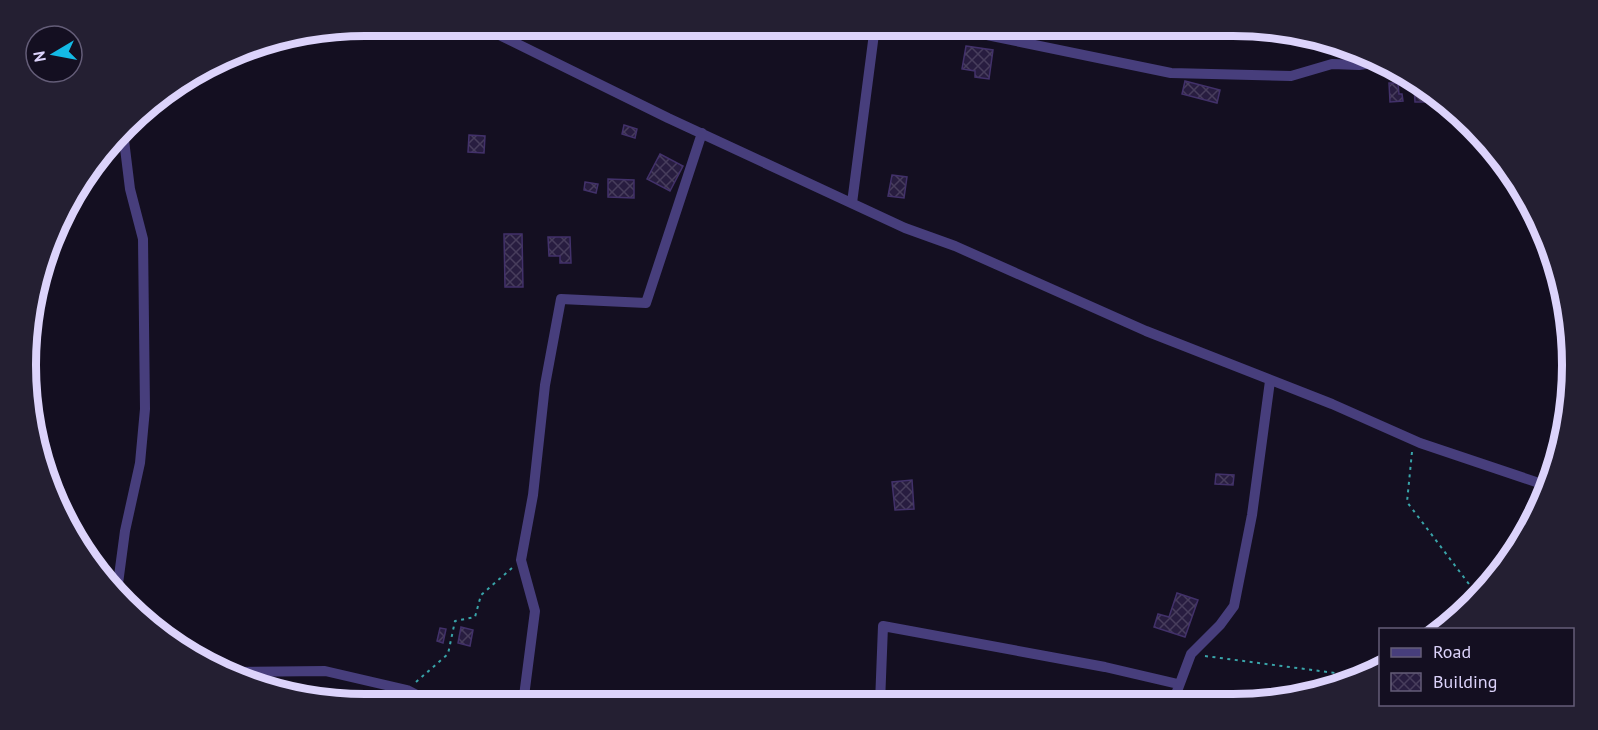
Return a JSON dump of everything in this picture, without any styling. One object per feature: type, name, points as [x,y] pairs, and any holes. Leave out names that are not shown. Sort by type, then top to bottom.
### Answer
[{"type":"street","points":[[503,36],[905,228],[1064,293],[1146,331],[1332,404],[1413,440],[1540,483]]},
{"type":"street","points":[[852,203],[874,36]]},
{"type":"street","points":[[994,36],[1171,73],[1291,76],[1332,64],[1366,64]]},
{"type":"street","points":[[524,694],[535,611],[521,560],[533,495],[545,385],[561,299],[646,303],[702,133]]},
{"type":"street","points":[[118,582],[124,531],[140,463],[145,409],[143,239],[130,189],[124,141]]},
{"type":"street","points":[[1175,694],[1191,654],[1220,625],[1234,606],[1252,515],[1270,381]]},
{"type":"street","points":[[880,694],[883,626],[1106,667],[1178,684]]},
{"type":"street","points":[[246,672],[325,671],[407,690],[415,694]]},
{"type":"lane","points":[[1019,36],[1019,41]]},
{"type":"path","points":[[1413,440],[1407,502],[1473,590]]},
{"type":"path","points":[[407,690],[448,654],[455,621],[475,618],[481,595],[521,560]]},
{"type":"path","points":[[1191,654],[1346,674]]},
{"type":"building","points":[[966,46],[993,50],[989,79],[975,77],[975,71],[962,69]]},
{"type":"building","points":[[1185,81],[1220,90],[1217,103],[1182,94]]},
{"type":"building","points":[[1389,83],[1398,83],[1399,94],[1402,94],[1403,101],[1390,102]]},
{"type":"building","points":[[1414,90],[1427,99],[1427,102],[1415,102]]},
{"type":"building","points":[[624,125],[637,129],[635,138],[622,134]]},
{"type":"building","points":[[469,135],[485,136],[484,153],[468,152]]},
{"type":"building","points":[[660,154],[683,166],[670,191],[647,179]]},
{"type":"building","points":[[892,175],[907,177],[904,198],[888,196]]},
{"type":"building","points":[[608,179],[634,180],[634,198],[608,197]]},
{"type":"building","points":[[585,182],[598,184],[596,193],[584,190]]},
{"type":"building","points":[[504,234],[522,234],[523,287],[505,287]]},
{"type":"building","points":[[548,237],[570,237],[571,263],[560,263],[560,256],[549,256]]},
{"type":"building","points":[[1216,474],[1234,475],[1233,485],[1215,484]]},
{"type":"building","points":[[912,480],[914,509],[895,510],[892,482]]},
{"type":"building","points":[[1177,593],[1198,600],[1185,637],[1154,627],[1158,614],[1169,617]]},
{"type":"building","points":[[461,627],[473,630],[470,646],[458,643]]},
{"type":"building","points":[[440,628],[446,629],[443,643],[437,641]]}]
